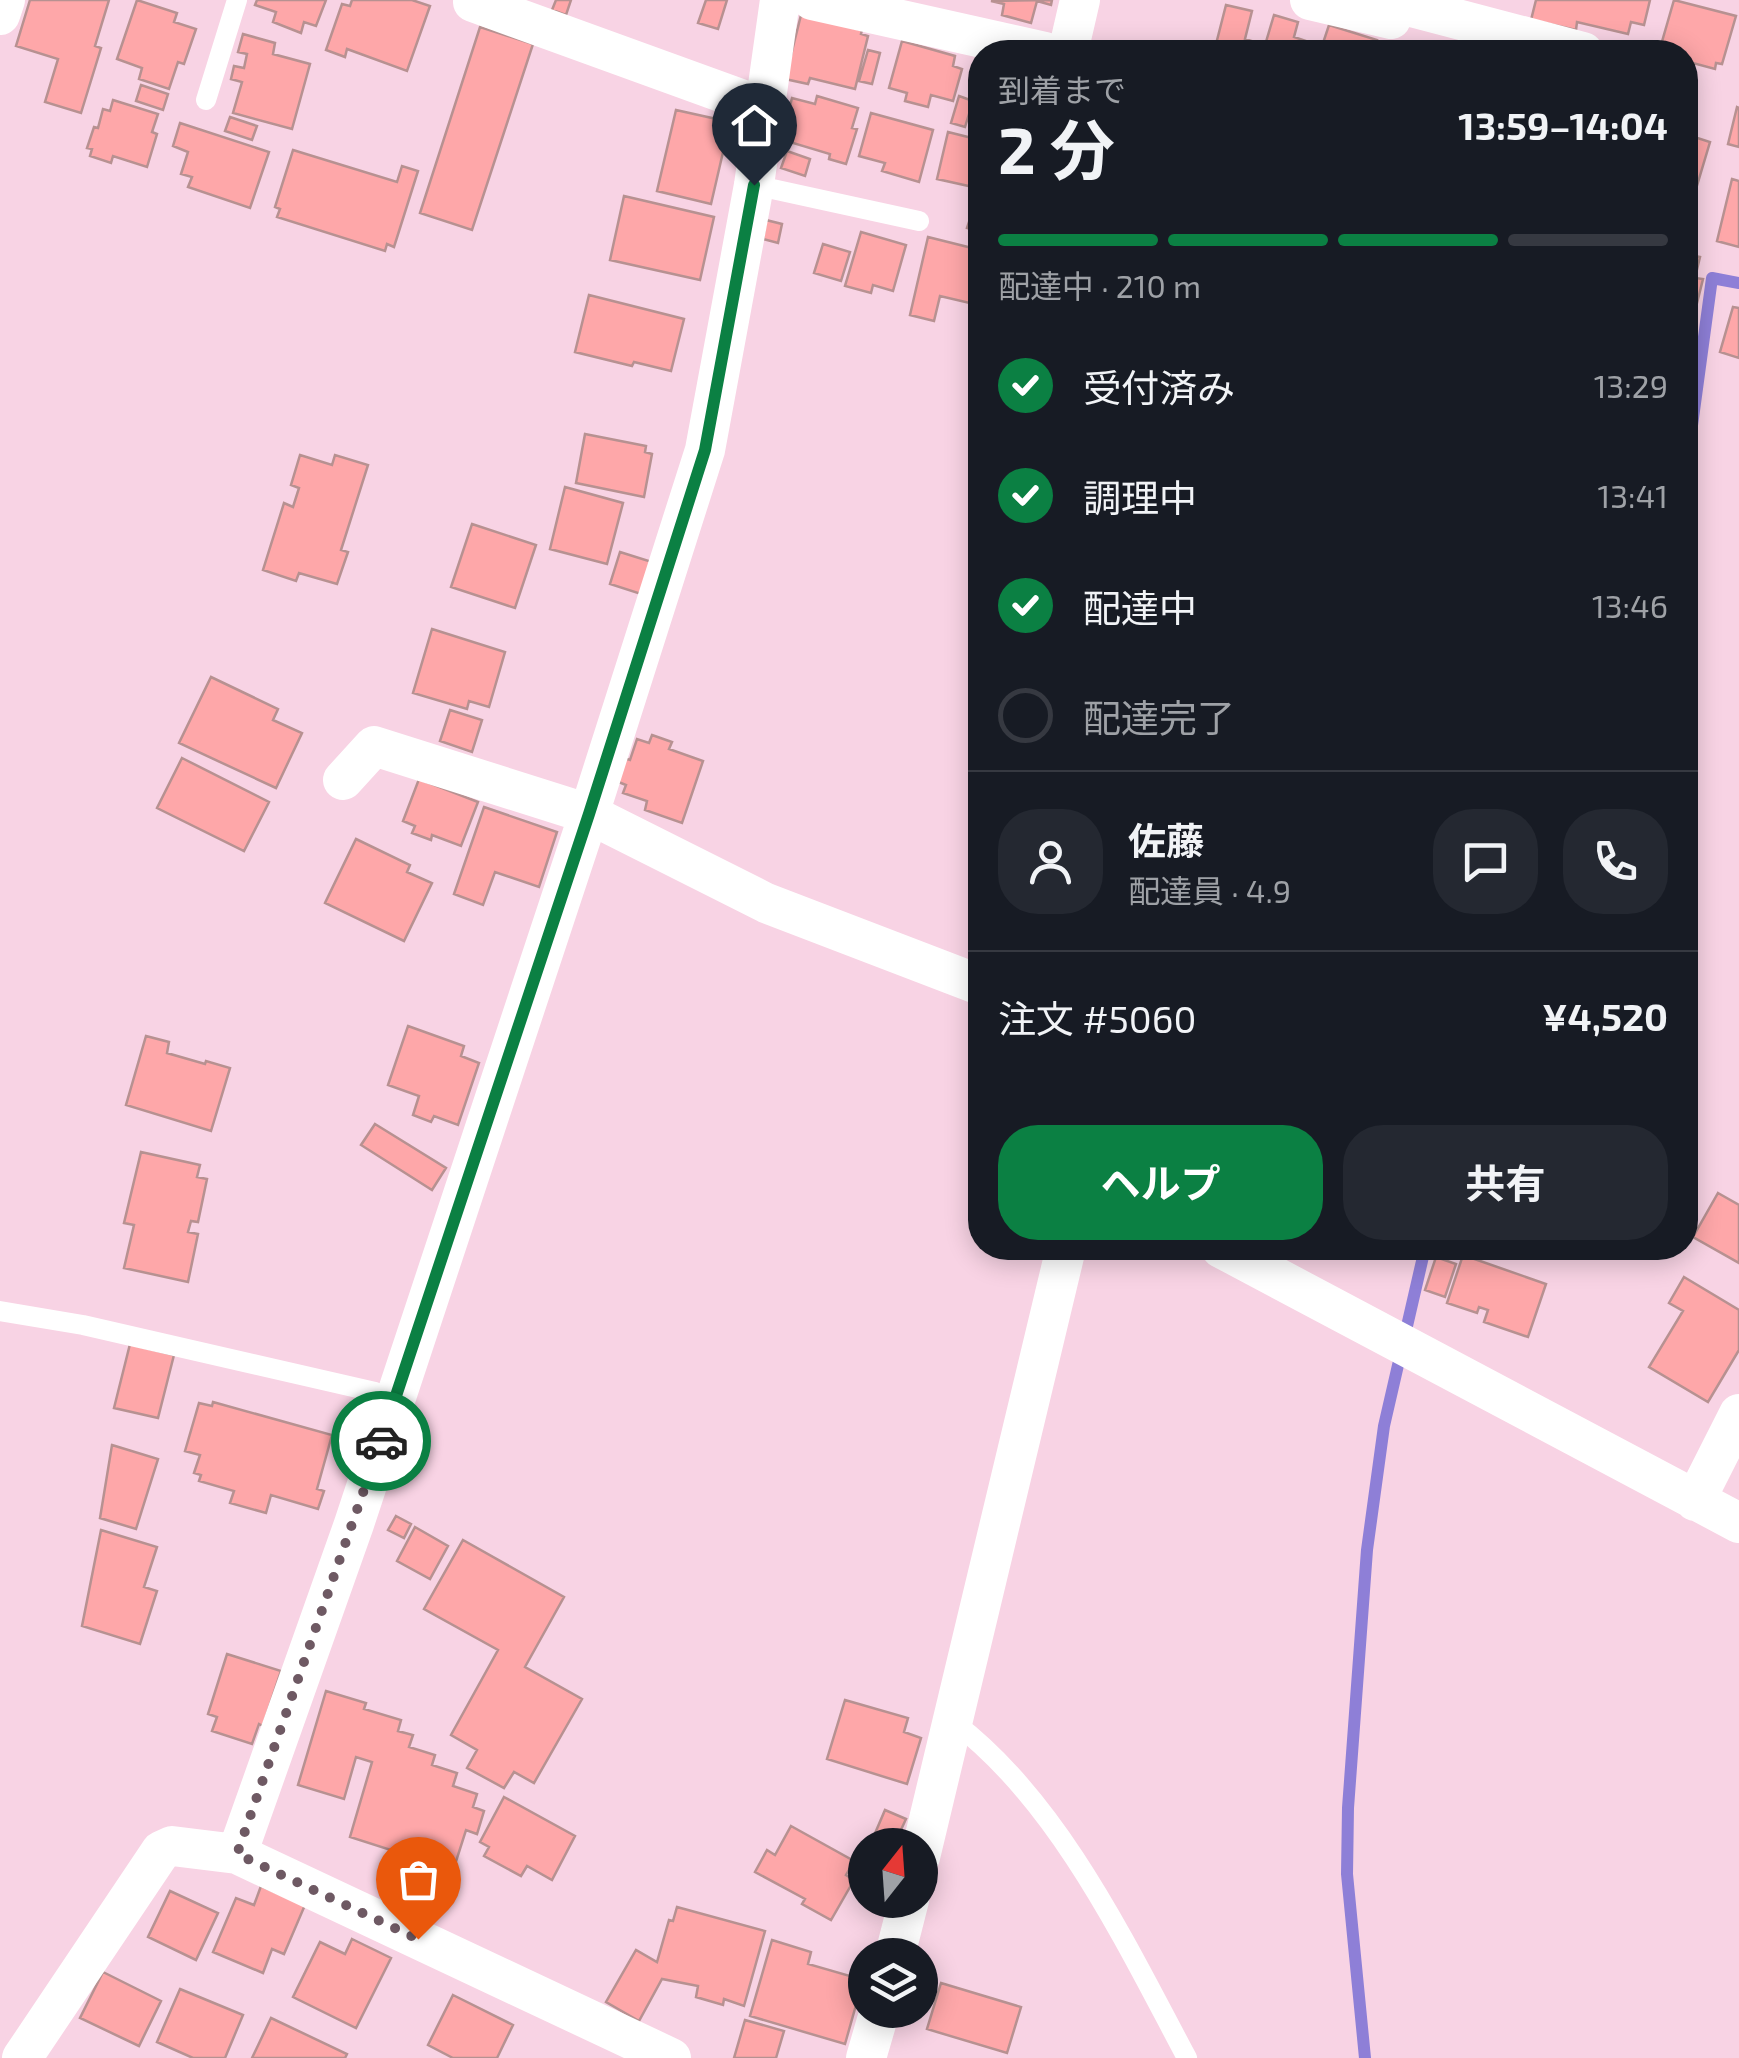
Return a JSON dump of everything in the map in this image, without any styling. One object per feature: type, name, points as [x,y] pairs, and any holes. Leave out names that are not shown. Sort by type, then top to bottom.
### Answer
[{"type":"street","points":[[0,15],[6,0]]},
{"type":"street","points":[[237,1854],[395,1400],[705,450],[754,185],[780,0]]},
{"type":"street","points":[[812,0],[991,40]]},
{"type":"street","points":[[1071,40],[1080,0]]},
{"type":"street","points":[[1310,0],[1516,40]]},
{"type":"street","points":[[471,1],[765,108]]},
{"type":"street","points":[[343,780],[374,746],[589,814],[766,903],[968,980]]},
{"type":"street","points":[[927,1828],[1063,1260]]},
{"type":"street","points":[[1243,1260],[1739,1523]]},
{"type":"street","points":[[1695,1501],[1739,1414]]},
{"type":"street","points":[[33,2055],[160,1851],[172,1846],[237,1854],[671,2058]]},
{"type":"street","points":[[866,2058],[875,2028]]},
{"type":"lane","points":[[206,100],[236,0]]},
{"type":"lane","points":[[754,185],[920,221]]},
{"type":"lane","points":[[0,1311],[83,1325],[375,1392],[395,1400]]},
{"type":"lane","points":[[954,1722],[990,1749],[1036,1804],[1110,1914],[1186,2058]]},
{"type":"building","points":[[30,0],[109,0],[95,46],[101,48],[81,113],[45,102],[58,59],[16,46]]},
{"type":"building","points":[[137,0],[177,13],[174,22],[196,29],[184,64],[178,62],[169,89],[139,79],[142,68],[117,59]]},
{"type":"building","points":[[257,0],[326,0],[316,26],[304,22],[301,33],[273,22],[276,12],[255,5]]},
{"type":"building","points":[[352,0],[412,0],[430,6],[407,71],[347,49],[345,57],[326,50],[342,4],[350,6]]},
{"type":"building","points":[[556,0],[571,0],[566,15],[552,10]]},
{"type":"building","points":[[706,0],[727,0],[718,29],[698,23]]},
{"type":"building","points":[[1052,0],[1051,5],[1037,1],[1031,23],[1002,15],[1004,4],[991,1]]},
{"type":"building","points":[[1536,0],[1650,0],[1644,25],[1631,22],[1628,34],[1577,22],[1576,30],[1531,20]]},
{"type":"building","points":[[1674,0],[1736,16],[1722,64],[1716,63],[1715,69],[1698,64],[1698,40],[1662,40]]},
{"type":"building","points":[[1226,5],[1252,11],[1245,39],[1248,40],[1217,40]]},
{"type":"building","points":[[801,15],[862,30],[861,34],[868,36],[855,89],[810,78],[808,84],[785,79]]},
{"type":"building","points":[[1274,15],[1298,22],[1294,37],[1303,40],[1267,40]]},
{"type":"building","points":[[1329,25],[1377,40],[1324,40]]},
{"type":"building","points":[[480,27],[533,44],[472,230],[420,213]]},
{"type":"building","points":[[243,34],[275,43],[273,54],[310,64],[292,129],[233,113],[242,82],[231,79],[234,66],[244,68],[247,54],[238,52]]},
{"type":"building","points":[[902,41],[955,56],[953,66],[962,69],[953,101],[931,95],[928,107],[905,101],[907,93],[889,88]]},
{"type":"building","points":[[868,50],[880,53],[872,84],[859,81]]},
{"type":"building","points":[[141,85],[168,94],[163,110],[136,101]]},
{"type":"building","points":[[817,96],[858,108],[852,128],[857,129],[846,164],[829,159],[830,154],[773,137],[782,108],[789,110],[792,98],[815,104]]},
{"type":"building","points":[[959,96],[968,99],[965,127],[951,123]]},
{"type":"building","points":[[113,100],[158,114],[152,132],[157,134],[147,167],[113,156],[111,163],[90,156],[92,149],[87,148],[94,127],[98,128],[103,109],[110,111]]},
{"type":"building","points":[[1739,108],[1739,147],[1728,144]]},
{"type":"building","points":[[676,110],[730,122],[711,204],[657,191]]},
{"type":"building","points":[[871,113],[933,130],[919,182],[882,171],[885,163],[859,156]]},
{"type":"building","points":[[230,117],[257,126],[252,140],[225,131]]},
{"type":"building","points":[[180,123],[269,152],[250,208],[188,187],[192,177],[181,174],[188,152],[173,146]]},
{"type":"building","points":[[948,132],[968,137],[968,186],[937,179]]},
{"type":"building","points":[[1698,138],[1710,142],[1698,182]]},
{"type":"building","points":[[293,150],[397,182],[402,166],[418,171],[394,247],[387,244],[385,251],[277,217],[280,209],[275,207]]},
{"type":"building","points":[[787,151],[810,159],[805,176],[781,168]]},
{"type":"building","points":[[1732,179],[1739,181],[1739,247],[1717,241]]},
{"type":"building","points":[[624,196],[714,217],[700,280],[610,260]]},
{"type":"building","points":[[766,220],[782,224],[778,243],[763,239]]},
{"type":"building","points":[[861,232],[906,245],[893,291],[873,285],[871,293],[845,286]]},
{"type":"building","points":[[928,237],[968,247],[968,303],[940,296],[934,321],[910,315]]},
{"type":"building","points":[[823,244],[850,252],[841,281],[814,273]]},
{"type":"building","points":[[589,295],[684,319],[671,371],[575,352]]},
{"type":"building","points":[[1733,307],[1739,308],[1739,358],[1720,352]]},
{"type":"building","points":[[585,434],[646,446],[645,452],[652,454],[644,497],[576,483]]},
{"type":"building","points":[[300,455],[332,465],[335,455],[368,465],[341,550],[348,552],[337,584],[299,573],[296,581],[263,570],[284,503],[293,507],[299,488],[291,485]]},
{"type":"building","points":[[565,487],[623,503],[607,564],[550,549]]},
{"type":"building","points":[[472,524],[536,545],[515,608],[451,587]]},
{"type":"building","points":[[620,552],[652,562],[641,594],[610,584]]},
{"type":"building","points":[[432,629],[505,652],[489,707],[469,701],[467,709],[413,693]]},
{"type":"building","points":[[211,677],[278,709],[273,720],[302,733],[276,788],[179,743]]},
{"type":"building","points":[[450,710],[482,720],[472,752],[440,741]]},
{"type":"building","points":[[652,735],[672,742],[669,749],[703,761],[682,823],[645,810],[647,801],[623,793],[626,785],[616,781],[624,758],[630,760],[637,739],[649,743]]},
{"type":"building","points":[[182,758],[269,802],[244,851],[157,808]]},
{"type":"building","points":[[419,779],[478,802],[461,846],[432,835],[431,840],[412,833],[415,826],[403,821]]},
{"type":"building","points":[[484,807],[557,832],[539,887],[495,872],[483,905],[454,894]]},
{"type":"building","points":[[356,839],[410,865],[407,872],[432,883],[404,941],[325,903]]},
{"type":"building","points":[[408,1026],[464,1046],[461,1056],[479,1063],[458,1125],[434,1116],[431,1122],[413,1115],[419,1096],[388,1085]]},
{"type":"building","points":[[146,1036],[169,1042],[167,1053],[230,1068],[211,1131],[126,1105]]},
{"type":"building","points":[[375,1124],[446,1168],[432,1190],[361,1145]]},
{"type":"building","points":[[141,1152],[200,1165],[197,1177],[207,1179],[198,1222],[191,1221],[188,1232],[198,1234],[188,1282],[124,1268],[134,1225],[124,1223]]},
{"type":"building","points":[[1718,1193],[1739,1205],[1739,1263],[1698,1240],[1698,1228]]},
{"type":"building","points":[[1435,1260],[1456,1264],[1445,1297],[1425,1290]]},
{"type":"building","points":[[1461,1260],[1477,1260],[1546,1284],[1528,1337],[1484,1322],[1488,1310],[1479,1307],[1477,1313],[1447,1303]]},
{"type":"building","points":[[1684,1277],[1739,1310],[1739,1350],[1708,1402],[1649,1367],[1683,1311],[1669,1303]]},
{"type":"building","points":[[130,1344],[174,1355],[158,1418],[114,1408]]},
{"type":"building","points":[[213,1402],[332,1435],[317,1489],[324,1491],[318,1509],[271,1495],[266,1513],[230,1503],[234,1491],[199,1481],[201,1475],[194,1473],[200,1455],[185,1451],[199,1403],[212,1406]]},
{"type":"building","points":[[112,1445],[158,1459],[136,1529],[100,1518]]},
{"type":"building","points":[[396,1516],[411,1524],[404,1538],[388,1530]]},
{"type":"building","points":[[415,1527],[448,1546],[430,1579],[397,1561]]},
{"type":"building","points":[[101,1530],[157,1547],[144,1587],[157,1591],[140,1644],[82,1626]]},
{"type":"building","points":[[463,1540],[564,1597],[525,1667],[582,1699],[534,1783],[514,1772],[504,1788],[467,1768],[477,1750],[451,1735],[498,1650],[424,1609]]},
{"type":"building","points":[[227,1654],[281,1671],[263,1726],[259,1724],[252,1744],[212,1731],[217,1717],[208,1714]]},
{"type":"building","points":[[326,1691],[366,1703],[364,1709],[401,1720],[398,1731],[413,1735],[409,1747],[435,1755],[432,1765],[457,1773],[453,1786],[477,1794],[473,1807],[484,1811],[477,1834],[466,1830],[452,1874],[428,1867],[423,1883],[385,1871],[391,1850],[350,1837],[372,1762],[356,1757],[344,1799],[298,1785]]},
{"type":"building","points":[[845,1700],[908,1718],[904,1732],[921,1738],[907,1784],[827,1759]]},
{"type":"building","points":[[504,1797],[575,1836],[552,1880],[527,1866],[521,1876],[484,1856],[489,1847],[480,1842]]},
{"type":"building","points":[[885,1810],[906,1819],[902,1828],[877,1828]]},
{"type":"building","points":[[791,1826],[848,1858],[848,1890],[831,1920],[802,1904],[805,1899],[755,1872],[767,1850],[775,1855]]},
{"type":"building","points":[[261,1886],[305,1905],[284,1954],[272,1949],[263,1973],[213,1952],[236,1898],[254,1905]]},
{"type":"building","points":[[170,1891],[218,1913],[196,1960],[148,1937]]},
{"type":"building","points":[[677,1907],[765,1931],[744,2006],[724,1999],[723,2005],[696,1997],[698,1986],[662,1979],[639,2021],[606,2002],[636,1950],[657,1962],[669,1920],[673,1921]]},
{"type":"building","points":[[352,1939],[391,1958],[356,2028],[293,1997],[320,1942],[345,1954]]},
{"type":"building","points":[[772,1940],[811,1952],[808,1964],[848,1975],[850,2028],[845,2044],[750,2016]]},
{"type":"building","points":[[103,1972],[161,2001],[139,2046],[80,2018]]},
{"type":"building","points":[[941,1983],[1021,2007],[1007,2053],[927,2029],[938,2028]]},
{"type":"building","points":[[180,1989],[243,2015],[225,2058],[193,2058],[157,2042]]},
{"type":"building","points":[[453,1995],[513,2025],[497,2058],[453,2058],[428,2045]]},
{"type":"building","points":[[271,2018],[347,2054],[345,2058],[252,2058]]},
{"type":"building","points":[[745,2020],[784,2031],[776,2058],[734,2058]]},
{"type":"waterway","points":[[1698,381],[1712,278],[1739,283]]},
{"type":"waterway","points":[[1365,2058],[1347,1874],[1348,1808],[1367,1550],[1384,1426],[1422,1260]]},
{"type":"way so far","points":[[381,1441],[237,1854],[418,1939]]},
{"type":"route","points":[[381,1441],[705,450],[754,185]]}]
